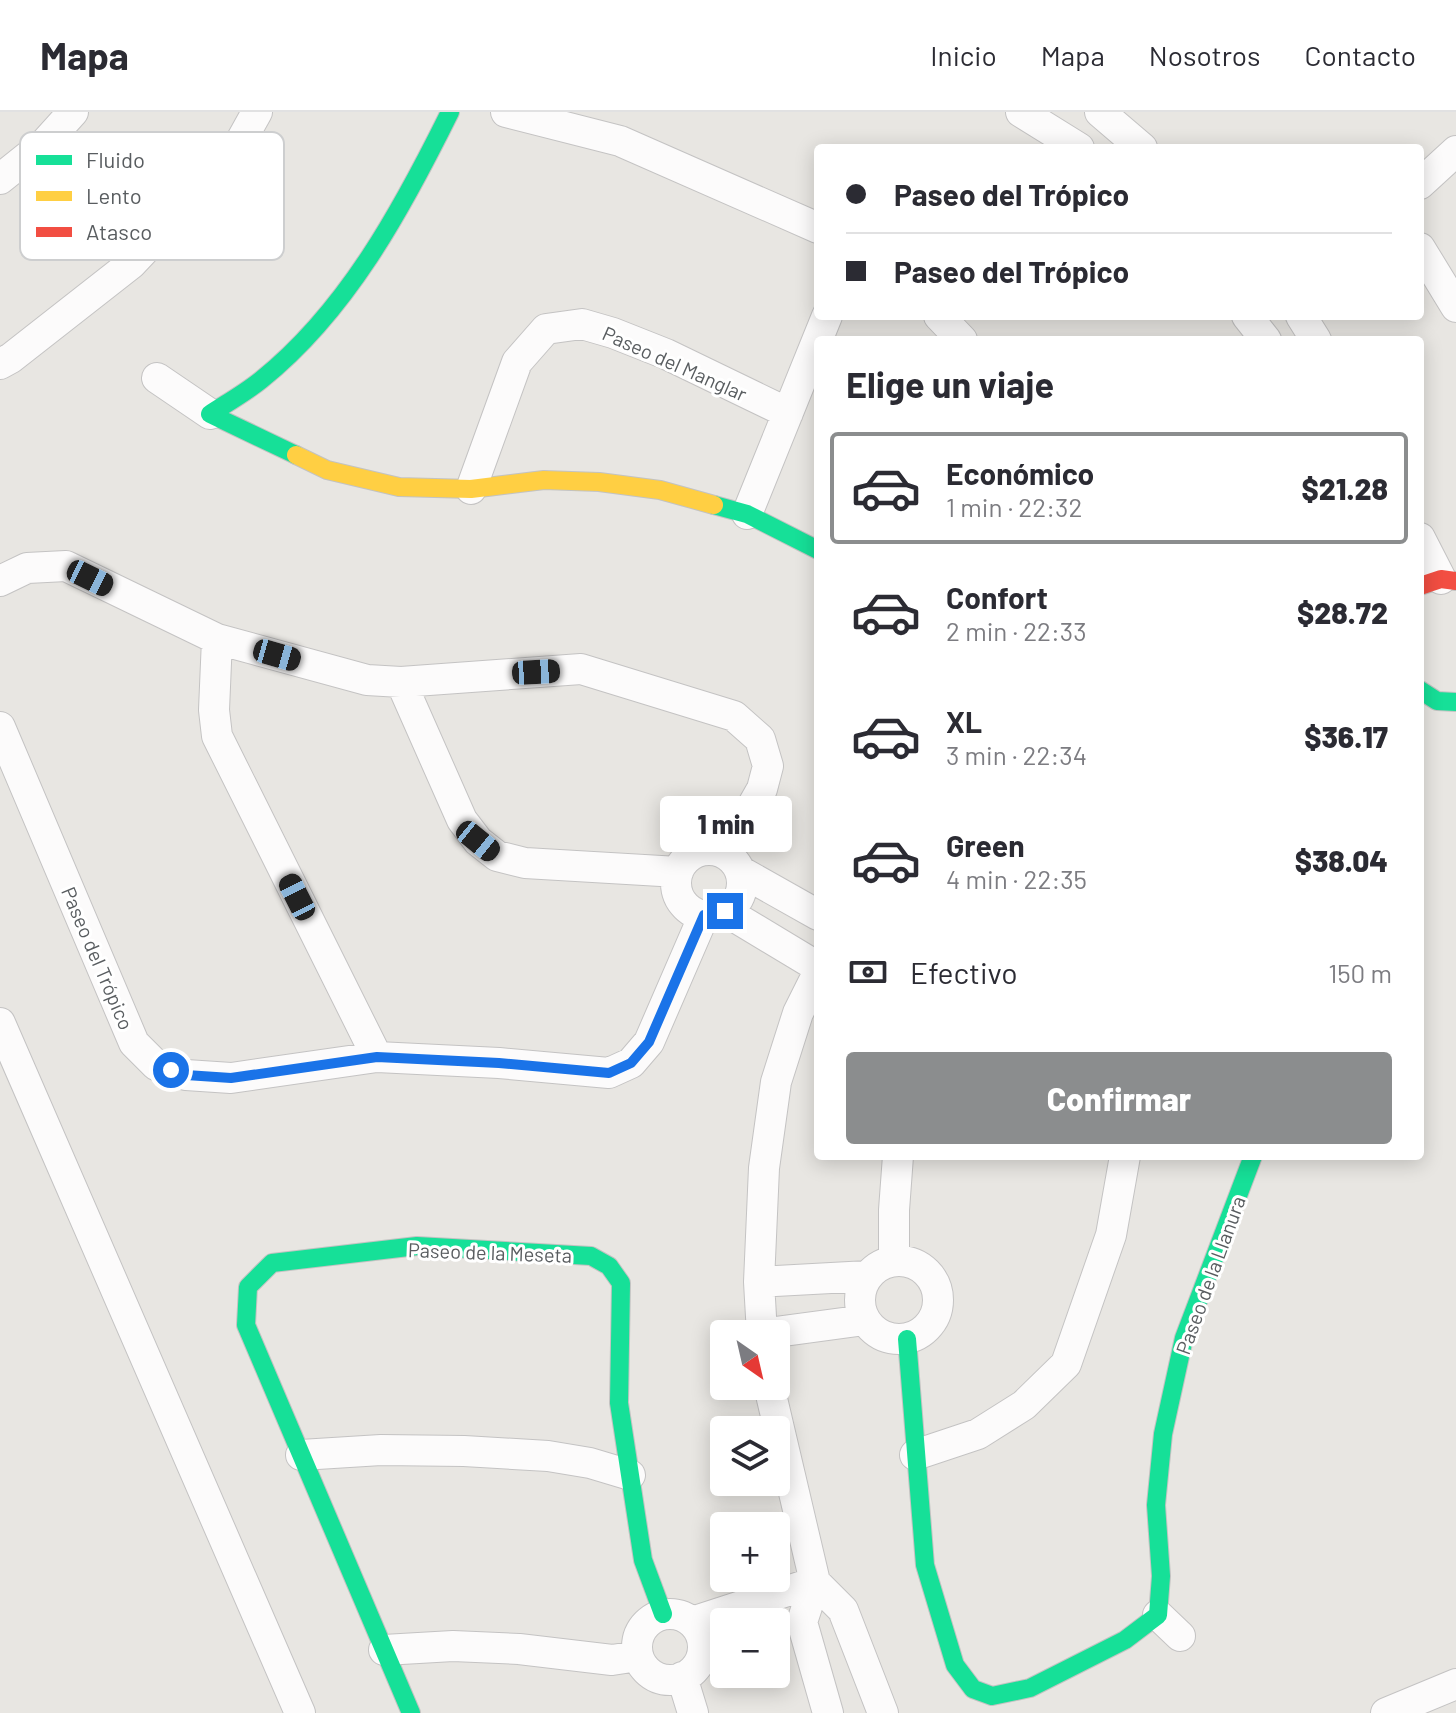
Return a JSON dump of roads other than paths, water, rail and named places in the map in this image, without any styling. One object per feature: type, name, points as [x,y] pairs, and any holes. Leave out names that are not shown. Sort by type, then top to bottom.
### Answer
[{"type":"street","points":[[55,132],[73,112]]},
{"type":"street","points":[[246,132],[257,112]]},
{"type":"street","points":[[210,414],[264,378],[313,331],[355,277],[391,222],[426,162],[450,112]]},
{"type":"street","points":[[506,112],[620,141],[814,226]]},
{"type":"street","points":[[1021,112],[1073,144]]},
{"type":"street","points":[[1100,112],[1137,144]]},
{"type":"street","points":[[1424,180],[1456,151]]},
{"type":"street","points":[[0,179],[20,163]]},
{"type":"street","points":[[1424,255],[1456,307]]},
{"type":"street","points":[[0,364],[135,260]]},
{"type":"street","points":[[943,320],[958,336]]},
{"type":"street","points":[[1250,320],[1263,336]]},
{"type":"street","name":"Paseo del Manglar","points":[[471,489],[517,362],[546,329],[582,324],[613,333],[666,354],[788,413]]},
{"type":"street","points":[[747,514],[814,348]]},
{"type":"street","points":[[157,378],[210,414],[327,470],[399,487],[471,489],[544,480],[599,482],[660,490],[747,514],[814,548]]},
{"type":"street","points":[[1424,547],[1439,582]]},
{"type":"street","name":"Paseo del Trópico","points":[[0,581],[27,568],[66,566],[217,639],[367,680],[401,682],[581,669],[734,716],[760,739],[768,766],[733,863],[742,882],[740,894],[734,903],[714,913],[649,1042],[631,1063],[609,1073],[499,1063],[377,1057],[231,1078],[186,1075],[156,1065],[134,1043],[0,727]]},
{"type":"street","points":[[217,639],[214,710],[217,736],[377,1057]]},
{"type":"street","points":[[401,682],[462,820],[478,841],[497,856],[525,863],[678,872]]},
{"type":"street","points":[[1424,692],[1446,706]]},
{"type":"street","points":[[814,913],[715,850],[692,854],[678,872],[678,894],[693,911],[714,913],[814,965]]},
{"type":"street","points":[[761,1320],[759,1282],[764,1168],[776,1082],[798,1013],[814,981]]},
{"type":"street","points":[[0,1023],[300,1713]]},
{"type":"street","points":[[759,1282],[881,1268],[908,1261],[922,1268],[933,1279],[938,1293],[938,1308],[932,1322],[921,1333],[895,1340],[882,1336],[872,1329],[860,1309],[862,1286],[881,1268],[894,1210],[898,1160]]},
{"type":"street","points":[[915,1455],[978,1434],[1024,1405],[1066,1364],[1111,1235],[1124,1160]]},
{"type":"street","name":"Paseo de la Llanura","points":[[1158,1615],[1161,1576],[1156,1505],[1163,1434],[1184,1338],[1251,1160]]},
{"type":"street","name":"Paseo de la Meseta","points":[[411,1713],[246,1325],[248,1287],[272,1263],[417,1246],[591,1256],[609,1266],[621,1283],[619,1403],[643,1560],[663,1614]]},
{"type":"street","points":[[790,1330],[865,1320]]},
{"type":"street","points":[[907,1339],[925,1565],[955,1665],[971,1701],[1030,1688],[1125,1640],[1158,1615],[1180,1636]]},
{"type":"street","points":[[772,1400],[815,1582],[843,1610],[883,1713]]},
{"type":"street","points":[[301,1455],[381,1450],[548,1456],[590,1463],[630,1475]]},
{"type":"street","points":[[692,1622],[815,1582]]},
{"type":"street","points":[[790,1624],[815,1582]]},
{"type":"street","points":[[790,1626],[843,1610]]},
{"type":"street","points":[[710,1647],[702,1641],[692,1622],[673,1614],[652,1618],[644,1625],[636,1645],[643,1666],[660,1678],[682,1677],[710,1652]]},
{"type":"street","points":[[790,1628],[828,1713]]},
{"type":"street","points":[[384,1650],[453,1646],[519,1649],[612,1660],[638,1656]]},
{"type":"street","points":[[682,1677],[693,1713]]},
{"type":"street","points":[[1386,1713],[1456,1684]]}]
